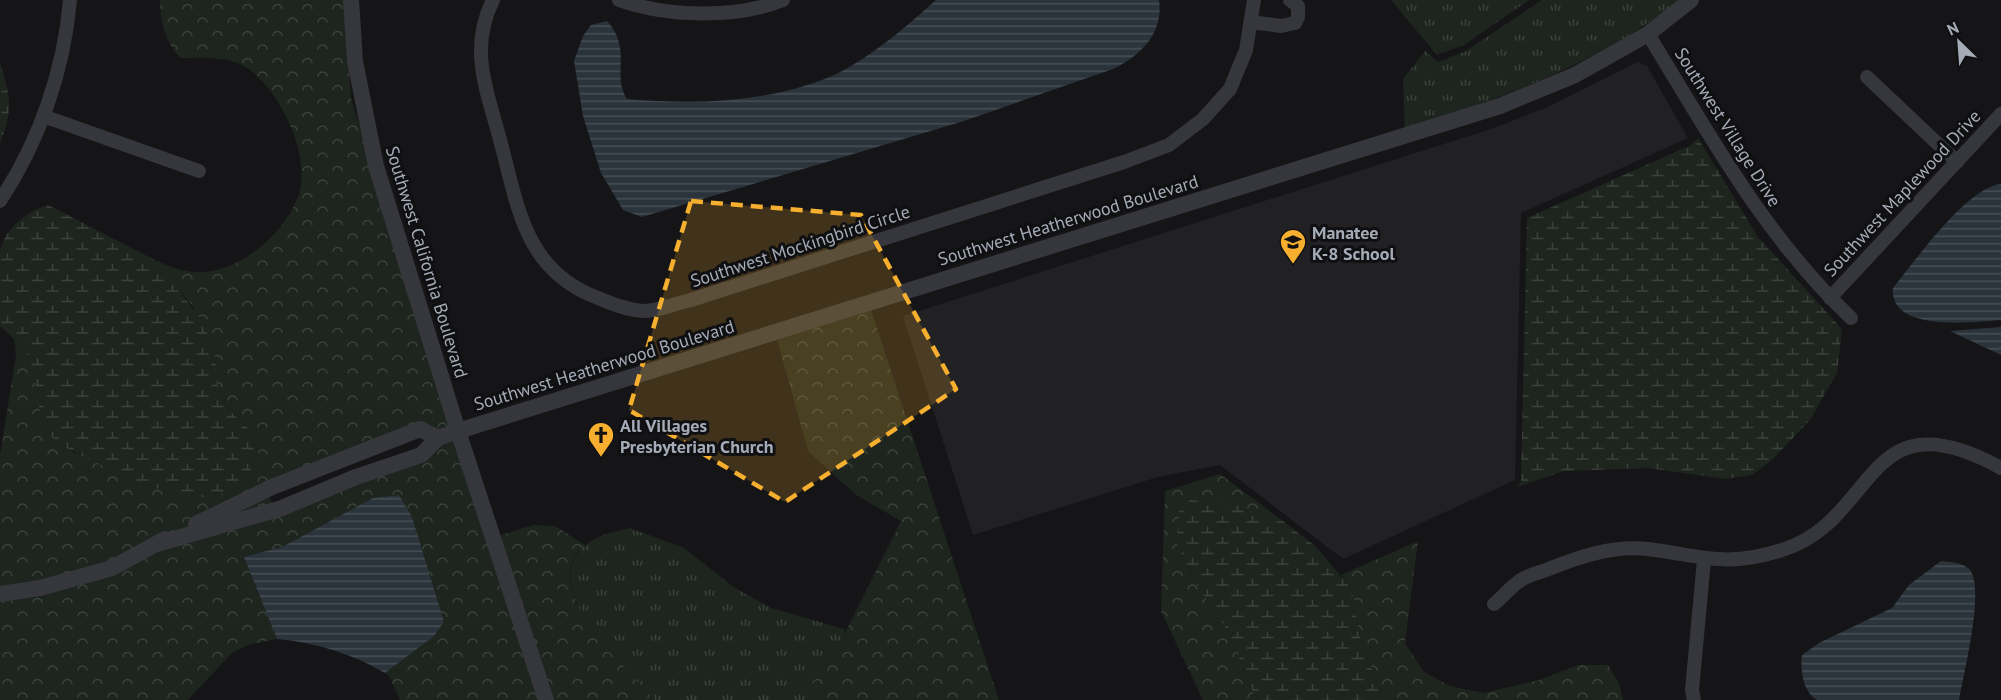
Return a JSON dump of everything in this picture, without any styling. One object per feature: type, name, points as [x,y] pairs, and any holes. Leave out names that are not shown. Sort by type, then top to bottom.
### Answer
[{"type":"street","points":[[0,201],[22,167],[44,116],[60,61],[69,0]]},
{"type":"street","name":"Southwest California Boulevard","points":[[351,0],[355,61],[376,166],[458,431],[546,700]]},
{"type":"street","name":"Southwest Mockingbird Circle","points":[[493,0],[480,33],[481,69],[525,229],[544,263],[574,289],[613,304],[646,311],[691,300],[1124,162],[1169,144],[1203,119],[1230,89],[1246,50],[1254,0]]},
{"type":"street","points":[[619,0],[643,9],[711,13],[767,6],[783,0]]},
{"type":"street","points":[[1251,22],[1281,26],[1295,22],[1299,12],[1298,6],[1290,0]]},
{"type":"street","name":"Southwest Heatherwood Boulevard","points":[[157,544],[282,508],[356,477],[421,455],[438,438],[458,431],[1500,106],[1575,75],[1648,34],[1691,0]]},
{"type":"street","name":"Southwest Village Drive","points":[[1648,34],[1745,195],[1830,298],[1851,318]]},
{"type":"street","points":[[1867,77],[1957,162]]},
{"type":"street","name":"Southwest Maplewood Drive","points":[[1830,298],[2001,114]]},
{"type":"street","points":[[44,116],[199,171]]},
{"type":"street","name":"Southwest Heatherwood Boulevard","points":[[0,594],[40,588],[112,568],[292,479],[420,429],[438,438]]},
{"type":"street","points":[[1494,604],[1522,580],[1586,555],[1616,549],[1647,549],[1704,560],[1736,560],[1786,549],[1810,536],[1842,511],[1871,471],[1894,453],[1925,443],[1978,455],[2001,468]]},
{"type":"street","points":[[292,479],[301,500]]},
{"type":"street","points":[[1694,700],[1692,690],[1704,560]]},
{"type":"highlighted area","points":[[691,201],[861,215],[956,389],[785,502],[629,410]]},
{"type":"shaded area","points":[[936,0],[1159,0],[1160,12],[1154,33],[1148,42],[1123,64],[1113,69],[964,121],[642,217],[623,210],[601,173],[583,116],[574,61],[583,36],[591,25],[607,21],[615,32],[621,52],[621,80],[627,99],[679,102],[731,100],[782,92],[832,76],[873,52]]},
{"type":"shaded area","name":"Manatee K-8 School","points":[[1638,62],[1647,66],[1688,138],[1521,213],[1515,480],[1343,559],[1220,465],[1158,477],[973,535],[903,316],[1494,128],[1545,108]]},
{"type":"shaded area","points":[[2001,184],[2001,320],[1936,322],[1905,312],[1895,302],[1893,288],[1942,227],[1958,211],[1988,188]]},
{"type":"shaded area","points":[[2001,327],[2001,355],[1950,331]]},
{"type":"shaded area","points":[[399,495],[412,517],[444,622],[434,636],[385,673],[333,650],[277,639],[244,557],[282,547],[373,498]]},
{"type":"shaded area","points":[[1941,561],[1958,563],[1968,568],[1973,577],[1975,591],[1975,610],[1969,651],[1959,700],[1817,700],[1812,696],[1804,680],[1802,655],[1819,643],[1892,608],[1909,585]]},
{"type":"green space","points":[[160,0],[344,0],[351,98],[450,426],[267,493],[273,505],[454,440],[539,700],[400,700],[389,676],[385,673],[417,648],[398,495],[373,498],[282,547],[244,557],[277,639],[248,645],[231,654],[188,700],[0,700],[0,456],[16,355],[15,345],[23,347],[32,364],[44,421],[72,452],[182,496],[208,495],[228,489],[245,476],[259,455],[247,427],[229,410],[218,390],[215,373],[193,306],[151,258],[173,267],[195,272],[228,267],[243,259],[272,237],[293,209],[302,178],[301,161],[290,125],[271,91],[247,68],[232,61],[215,58],[180,58],[164,31]]},
{"type":"green space","points":[[1391,0],[1529,0],[1464,45],[1437,55]]},
{"type":"green space","points":[[1542,0],[1680,0],[1649,23],[1583,61],[1513,91],[1405,128],[1403,79],[1425,51],[1438,62],[1466,51]]},
{"type":"green space","points":[[0,63],[8,95],[9,112],[0,144]]},
{"type":"green space","points":[[1698,138],[1758,237],[1842,329],[1837,373],[1810,420],[1772,460],[1752,475],[1726,479],[1649,468],[1564,471],[1517,487],[1521,481],[1527,218],[1691,145]]},
{"type":"green space","points":[[48,205],[151,258],[168,275],[204,324],[215,356],[218,390],[229,410],[247,427],[259,455],[247,475],[229,491],[209,497],[181,496],[90,460],[57,442],[49,434],[41,413],[28,357],[23,347],[15,345],[14,339],[0,326],[0,251],[3,243],[12,228],[25,216]]},
{"type":"green space","points":[[871,310],[999,700],[806,700],[819,670],[848,643],[845,633],[901,521],[856,495],[808,451],[777,339]]},
{"type":"green space","points":[[1220,474],[1283,521],[1225,502],[1191,500],[1188,568],[1229,633],[1256,700],[1203,700],[1161,611],[1165,491]]},
{"type":"green space","points":[[1190,500],[1225,502],[1264,514],[1283,521],[1315,546],[1352,589],[1359,633],[1383,700],[1256,700],[1229,633],[1199,588],[1177,545],[1179,510]]},
{"type":"green space","points":[[533,525],[555,526],[585,545],[572,562],[570,582],[577,604],[607,648],[655,700],[553,700],[498,536]]},
{"type":"green space","points":[[630,528],[684,548],[735,588],[771,608],[844,629],[848,643],[819,670],[806,700],[655,700],[592,628],[578,606],[571,584],[572,564],[583,547],[599,537]]},
{"type":"green space","points":[[1418,541],[1405,643],[1424,672],[1450,686],[1484,693],[1539,680],[1578,665],[1608,665],[1619,684],[1623,700],[1383,700],[1359,633],[1352,589],[1341,575]]},
{"type":"place","name":"Manatee K-8 School","points":[[1293,265]]},
{"type":"place","name":"All Villages Presbyterian Church","points":[[601,458]]}]
